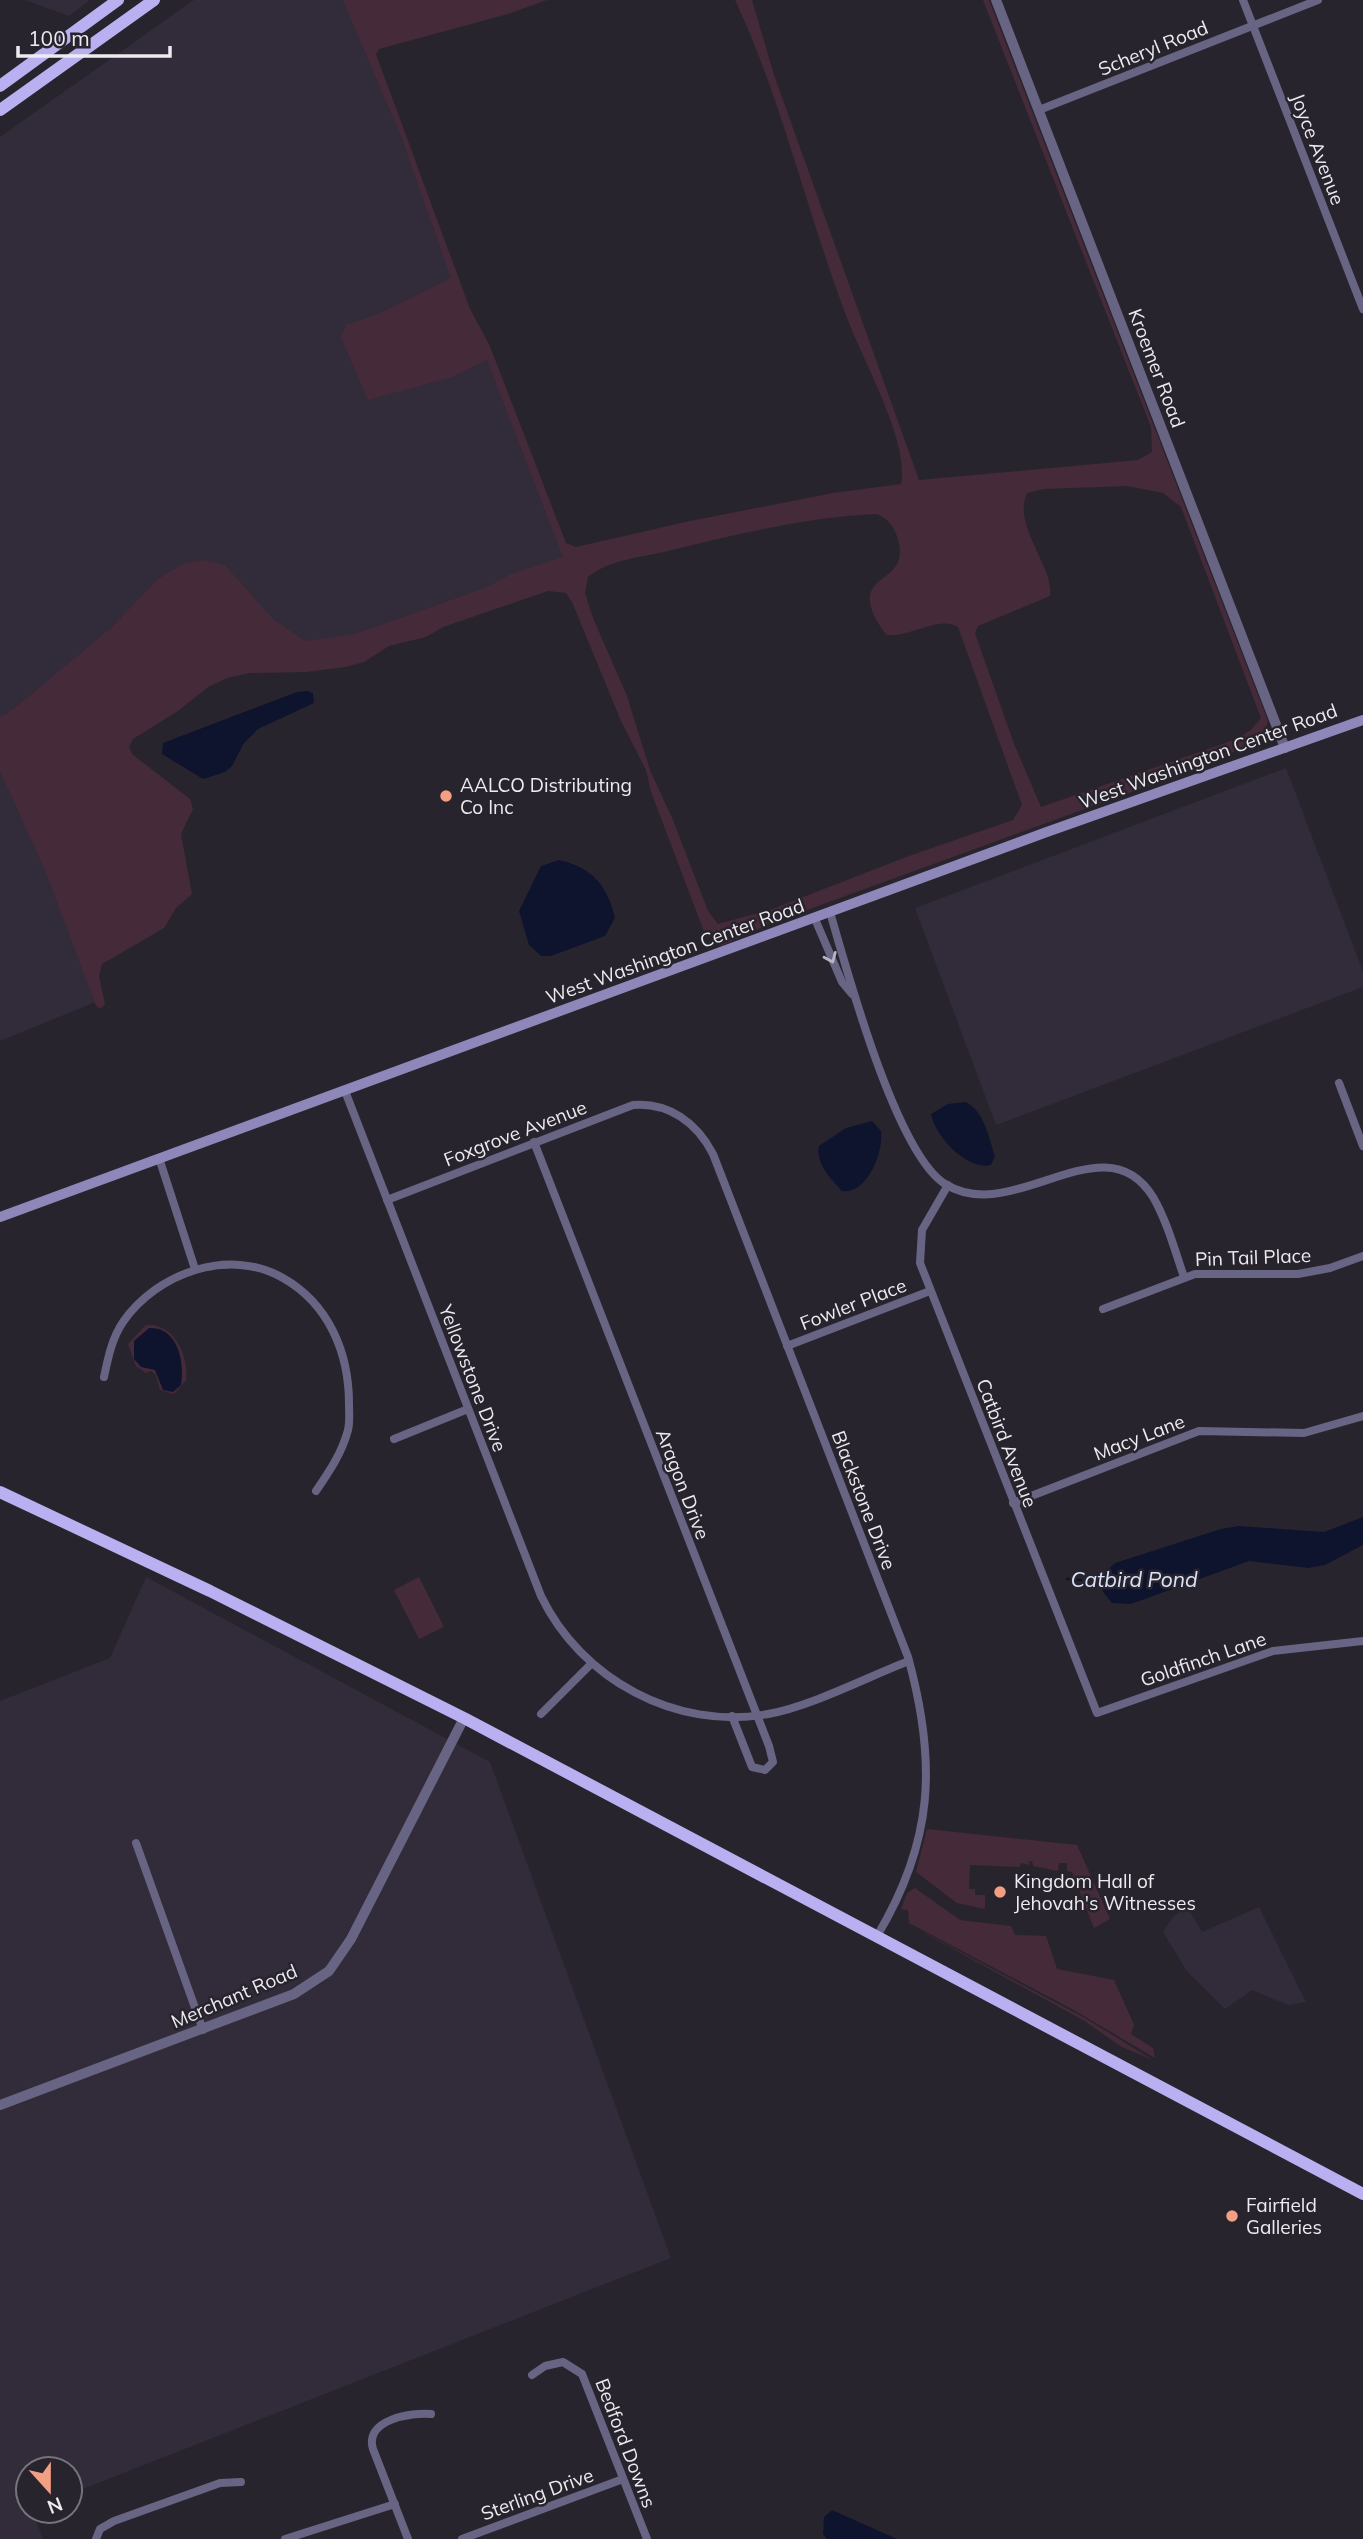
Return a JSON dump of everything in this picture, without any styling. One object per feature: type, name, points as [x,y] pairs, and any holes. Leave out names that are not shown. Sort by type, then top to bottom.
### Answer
[{"type":"highway","points":[[0,86],[118,0]]},
{"type":"highway","points":[[0,110],[154,0]]},
{"type":"highway","points":[[0,79],[34,61]]},
{"type":"highway","points":[[0,1492],[210,1591],[464,1718],[1363,2194]]},
{"type":"main road","name":"West Washington Center Road","points":[[0,1217],[830,912],[1363,720]]},
{"type":"street","name":"Kroemer Road","points":[[996,0],[1285,748]]},
{"type":"street","name":"Joyce Avenue","points":[[1243,0],[1363,309]]},
{"type":"street","name":"Scheryl Road","points":[[1039,110],[1318,0]]},
{"type":"street","points":[[830,912],[846,960],[852,994],[911,1145],[925,1165],[948,1185],[993,1195],[1027,1188],[1080,1168],[1116,1170],[1138,1181],[1153,1197],[1184,1277],[1103,1309]]},
{"type":"street","points":[[815,919],[842,982],[852,994]]},
{"type":"street","points":[[1339,1083],[1363,1146]]},
{"type":"street","name":"Yellowstone Drive","points":[[345,1091],[541,1596],[571,1644],[592,1664],[645,1698],[690,1712],[732,1716],[757,1715],[787,1709],[909,1661]]},
{"type":"street","name":"Foxgrove Avenue","points":[[387,1200],[620,1109],[644,1104],[656,1106]]},
{"type":"street","name":"Blackstone Drive","points":[[656,1106],[691,1123],[707,1142],[909,1661],[925,1723],[926,1790],[911,1867],[896,1904],[877,1936]]},
{"type":"street","name":"Aragon Drive","points":[[534,1142],[757,1715],[772,1757],[769,1766],[761,1771],[749,1762],[732,1716]]},
{"type":"street","points":[[159,1158],[195,1269]]},
{"type":"street","name":"Catbird Avenue","points":[[948,1185],[927,1217],[920,1240],[920,1263],[1097,1713]]},
{"type":"street","name":"Pin Tail Place","points":[[1184,1277],[1207,1272],[1298,1275],[1330,1268],[1363,1256]]},
{"type":"street","points":[[104,1377],[109,1350],[121,1324],[137,1304],[157,1287],[195,1269],[243,1265],[282,1278],[307,1296],[326,1317],[344,1359],[348,1380],[349,1428],[336,1461],[316,1491]]},
{"type":"street","name":"Fowler Place","points":[[787,1346],[930,1290]]},
{"type":"street","points":[[394,1439],[468,1409]]},
{"type":"street","name":"Macy Lane","points":[[1013,1503],[1199,1431],[1304,1433],[1363,1416]]},
{"type":"street","name":"Goldfinch Lane","points":[[1097,1713],[1273,1651],[1363,1641]]},
{"type":"street","points":[[541,1714],[592,1664]]},
{"type":"street","name":"Merchant Road","points":[[0,2105],[294,1994],[329,1971],[351,1939],[464,1718]]},
{"type":"street","points":[[136,1843],[203,2030]]},
{"type":"street","name":"Bedford Downs","points":[[532,2375],[555,2362],[572,2365],[579,2370],[647,2539]]},
{"type":"street","points":[[408,2539],[373,2449],[372,2437],[379,2426],[389,2422],[416,2414],[431,2414]]},
{"type":"street","name":"Sterling Drive","points":[[462,2539],[623,2479]]},
{"type":"street","points":[[96,2539],[100,2529],[114,2521],[220,2483],[241,2482]]},
{"type":"street","points":[[285,2539],[395,2504]]},
{"type":"shaded area","points":[[25,0],[90,0],[69,16]]},
{"type":"shaded area","points":[[194,0],[346,0],[573,566],[344,649],[0,726],[0,137]]},
{"type":"shaded area","points":[[343,0],[547,0],[508,14],[379,49],[376,54],[470,309],[489,344],[566,543],[576,547],[833,493],[901,484],[902,468],[894,429],[837,292],[783,123],[753,40],[735,0],[752,0],[774,75],[919,480],[1138,460],[1152,452],[1151,427],[983,0],[989,0],[1268,721],[1262,740],[1175,776],[774,922],[721,946],[715,935],[707,937],[705,934],[651,792],[646,770],[621,721],[572,602],[566,593],[548,591],[443,627],[426,637],[389,646],[364,662],[346,667],[306,672],[250,673],[227,678],[208,687],[178,711],[133,739],[129,747],[132,754],[190,799],[193,809],[181,834],[192,894],[176,908],[164,928],[102,964],[99,976],[105,1004],[101,1009],[96,1006],[45,870],[0,771],[0,717],[11,711],[111,628],[158,579],[183,564],[203,560],[225,565],[273,619],[305,641],[355,634],[563,557],[487,360],[452,377],[368,400],[341,337],[346,325],[380,313],[451,278],[402,139]],"holes":[[[1127,486],[1163,493],[1181,507],[1261,718],[1251,730],[1234,740],[1041,807],[1014,744],[975,633],[978,626],[1050,596],[1050,584],[1025,519],[1027,493],[1044,489]],[[877,514],[893,527],[900,551],[895,567],[873,588],[870,595],[875,617],[887,635],[933,625],[950,624],[958,627],[1022,805],[1013,820],[906,857],[770,910],[718,924],[708,911],[673,820],[650,770],[627,696],[593,618],[585,593],[588,577],[624,560],[743,533],[823,519]]]},
{"type":"shaded area","points":[[0,741],[98,1001],[0,1041]]},
{"type":"shaded area","points":[[1286,768],[1363,972],[1363,987],[996,1125],[915,908]]},
{"type":"shaded area","points":[[146,1325],[156,1326],[172,1335],[182,1352],[186,1380],[174,1394],[160,1390],[156,1375],[151,1371],[146,1373],[136,1366],[128,1344]]},
{"type":"shaded area","points":[[146,1577],[490,1762],[671,2258],[84,2489],[84,2455],[14,2455],[14,2525],[38,2525],[43,2539],[0,2539],[0,1701],[110,1658]]},
{"type":"shaded area","points":[[419,1577],[444,1627],[419,1639],[394,1590]]},
{"type":"shaded area","points":[[927,1829],[1077,1845],[1110,1919],[1094,1928],[1072,1872],[1067,1871],[1067,1863],[1059,1863],[1058,1871],[1033,1866],[1032,1861],[1029,1861],[1029,1865],[1021,1863],[1019,1867],[970,1865],[969,1889],[975,1889],[975,1895],[985,1895],[985,1909],[957,1903],[916,1872]]},
{"type":"shaded area","points":[[915,1888],[960,1920],[1011,1926],[1015,1935],[1046,1936],[1057,1969],[1114,1980],[1134,2025],[1131,2034],[1153,2048],[1155,2058],[1072,2009],[909,1923],[908,1910],[901,1909],[907,1893]]},
{"type":"shaded area","points":[[1187,1907],[1202,1932],[1259,1907],[1306,2002],[1288,2005],[1252,1990],[1225,2009],[1186,1970],[1163,1932],[1173,1917]]},
{"type":"shaded area","points":[[906,1923],[1083,2017],[1153,2060],[1122,2047],[1083,2020]]},
{"type":"water","points":[[297,692],[313,693],[314,703],[258,729],[244,743],[232,766],[225,772],[203,779],[162,754],[163,743]]},
{"type":"water","points":[[559,860],[581,868],[597,880],[608,896],[615,918],[605,936],[551,956],[541,956],[529,945],[519,911],[541,866]]},
{"type":"water","points":[[965,1102],[977,1111],[985,1125],[995,1156],[991,1165],[972,1163],[963,1157],[945,1141],[934,1123],[931,1114],[948,1104]]},
{"type":"water","points":[[872,1121],[881,1131],[877,1160],[859,1186],[842,1191],[822,1165],[819,1146],[846,1128]]},
{"type":"water","points":[[149,1328],[167,1333],[177,1348],[182,1376],[181,1385],[173,1392],[163,1390],[155,1370],[141,1367],[134,1359],[134,1341]]},
{"type":"water","name":"Catbird Pond","points":[[1363,1517],[1363,1545],[1325,1565],[1308,1568],[1249,1561],[1131,1604],[1112,1603],[1103,1592],[1100,1577],[1115,1563],[1221,1529],[1239,1526],[1324,1532]]},
{"type":"water","points":[[832,2510],[897,2539],[827,2539],[823,2534],[824,2517]]},
{"type":"waterway","points":[[1067,1579],[1081,1580]]},
{"type":"place","name":"AALCO Distributing Co Inc","points":[[446,796]]},
{"type":"place","name":"Kingdom Hall of Jehovah's Witnesses","points":[[1000,1892]]},
{"type":"place","name":"Fairfield Galleries","points":[[1232,2216]]}]
